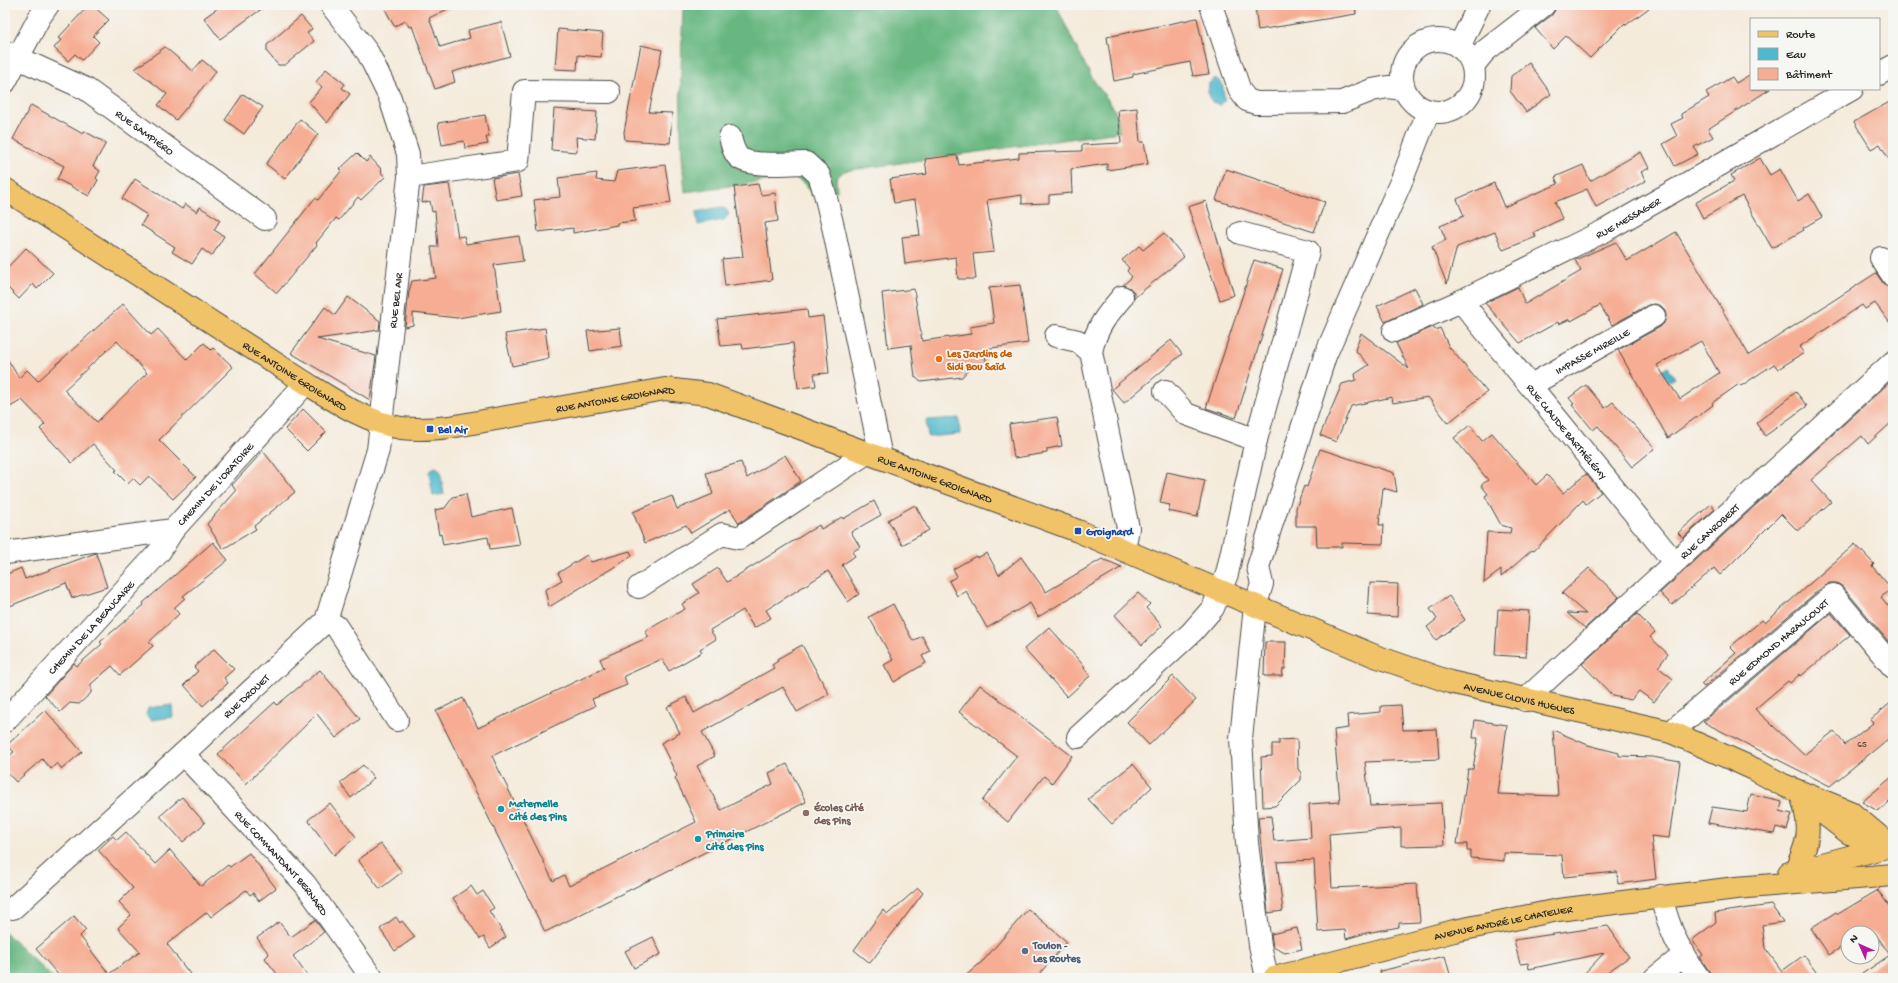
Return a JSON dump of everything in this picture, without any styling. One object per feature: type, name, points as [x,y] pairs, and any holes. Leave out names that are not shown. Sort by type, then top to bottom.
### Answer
[{"type":"main road","name":"RUE ANTOINE GROIGNARD","points":[[5,189],[349,410],[380,423],[402,428],[430,429],[450,427],[665,389],[708,394],[1124,550],[1255,607]]},
{"type":"main road","name":"AVENUE CLOVIS HUGUES","points":[[1255,607],[1375,656],[1450,682],[1671,732],[1754,769],[1783,785],[1802,797],[1849,833],[1892,847]]},
{"type":"main road","name":"AVENUE CLOVIS HUGUES","points":[[1783,785],[1850,812],[1892,847]]},
{"type":"main road","points":[[1795,872],[1806,846],[1809,833],[1808,820],[1802,797]]},
{"type":"main road","points":[[1845,879],[1892,847]]},
{"type":"main road","name":"AVENUE ANDRÉ LE CHATELIER","points":[[1736,888],[1892,847]]},
{"type":"main road","name":"AVENUE ANDRÉ LE CHATELIER","points":[[1274,978],[1454,931],[1558,910],[1661,896],[1736,888],[1893,875]]},
{"type":"street","points":[[5,82],[12,55],[48,5]]},
{"type":"street","name":"RUE BEL AIR","points":[[331,5],[368,53],[390,98],[408,154],[409,177],[380,423]]},
{"type":"street","points":[[1211,5],[1240,91],[1247,100],[1256,103],[1342,102],[1372,90],[1388,87],[1403,89]]},
{"type":"street","points":[[1459,47],[1479,5]]},
{"type":"street","points":[[1473,66],[1485,51],[1544,5]]},
{"type":"street","points":[[1441,40],[1459,47],[1467,54],[1473,66],[1474,79],[1471,91],[1463,103],[1453,110],[1441,113],[1428,112],[1414,104],[1403,89],[1401,70],[1408,55],[1417,46],[1428,41],[1441,40]]},
{"type":"street","name":"RUE SAMPIÉRO","points":[[12,55],[86,89],[265,218]]},
{"type":"street","points":[[1880,73],[1893,66]]},
{"type":"street","name":"RUE MESSAGER","points":[[1394,331],[1461,301],[1606,230],[1850,90]]},
{"type":"street","points":[[409,177],[518,161],[524,91],[609,92]]},
{"type":"street","points":[[1267,978],[1260,945],[1247,843],[1241,738],[1255,607],[1262,584],[1258,567],[1325,356],[1403,177],[1428,112]]},
{"type":"street","points":[[639,587],[722,534],[738,538],[874,455],[834,231],[819,175],[806,163],[754,163],[740,159],[733,148],[730,137]]},
{"type":"street","points":[[1227,595],[1227,574],[1256,440],[1308,251],[1240,233]]},
{"type":"street","points":[[1881,258],[1893,276]]},
{"type":"street","points":[[1122,297],[1102,321],[1094,339],[1091,352],[1128,528],[1124,550]]},
{"type":"street","name":"RUE CLAUDE BARTHÉLÉMY","points":[[1461,301],[1674,562]]},
{"type":"street","name":"IMPASSE MIREILLE","points":[[1531,385],[1654,316]]},
{"type":"street","points":[[1056,336],[1078,341],[1091,352]]},
{"type":"street","name":"RUE CANROBERT","points":[[1525,700],[1893,362]]},
{"type":"street","name":"CHEMIN DE L'ORATOIRE","points":[[5,554],[173,530],[306,383]]},
{"type":"street","points":[[1165,391],[1186,414],[1256,440]]},
{"type":"street","points":[[380,423],[378,450],[326,621],[336,626],[397,720]]},
{"type":"street","name":"CHEMIN DE LA BEAUCAIRE","points":[[5,721],[160,551],[173,530]]},
{"type":"street","points":[[1078,737],[1192,632],[1239,582],[1258,567]]},
{"type":"street","name":"RUE EDMOND HARAUCOURT","points":[[1671,732],[1832,595],[1893,667]]},
{"type":"street","name":"RUE DROUET","points":[[13,908],[183,754],[326,621]]},
{"type":"street","name":"RUE COMMANDANT BERNARD","points":[[183,754],[305,884],[372,978]]},
{"type":"street","points":[[1661,896],[1667,921],[1683,956],[1699,978]]},
{"type":"street","points":[[1655,978],[1683,956]]},
{"type":"green space","points":[[683,5],[1056,5],[1090,74],[1112,106],[1120,127],[1126,131],[844,171],[836,178],[837,191],[812,196],[806,185],[795,177],[685,192],[681,145]]},
{"type":"green space","points":[[5,932],[53,978],[5,978]]},
{"type":"water","points":[[1215,78],[1222,83],[1223,87],[1224,102],[1220,105],[1212,102],[1208,92],[1209,83]]},
{"type":"water","points":[[721,207],[726,209],[729,214],[724,220],[698,225],[696,212]]},
{"type":"water","points":[[1668,367],[1675,378],[1653,391],[1647,380]]},
{"type":"water","points":[[959,418],[960,434],[928,437],[926,420]]},
{"type":"water","points":[[436,467],[440,470],[444,494],[433,496],[429,472],[432,468]]},
{"type":"water","points":[[172,705],[173,717],[151,720],[146,715],[148,708]]},
{"type":"building","points":[[89,5],[92,5],[109,20],[93,36],[99,42],[82,60],[75,54],[68,61],[54,48],[61,40],[58,38]]},
{"type":"building","points":[[222,5],[267,5],[220,39],[204,18]]},
{"type":"building","points":[[383,5],[456,5],[429,18],[440,47],[470,38],[468,30],[501,22],[510,56],[452,72],[455,82],[435,89],[412,26],[409,27],[406,21],[394,26]]},
{"type":"building","points":[[1255,5],[1355,5],[1356,14],[1258,30]]},
{"type":"building","points":[[1558,5],[1653,5],[1626,25],[1625,23],[1590,58],[1566,36],[1553,49],[1535,28],[1552,15]]},
{"type":"building","points":[[301,16],[312,29],[307,33],[314,41],[285,65],[278,65],[267,52],[267,45]]},
{"type":"building","points":[[1197,18],[1209,74],[1193,76],[1190,62],[1133,74],[1133,77],[1114,81],[1107,37]]},
{"type":"building","points":[[558,29],[603,33],[601,57],[578,55],[577,70],[555,69]]},
{"type":"building","points":[[641,45],[662,50],[649,112],[672,113],[670,143],[625,140],[624,132]]},
{"type":"building","points":[[165,47],[193,71],[202,60],[216,71],[176,120],[158,105],[167,94],[135,69]]},
{"type":"building","points":[[1529,63],[1551,94],[1526,112],[1510,91],[1511,76]]},
{"type":"building","points":[[326,69],[345,84],[342,88],[350,94],[327,123],[309,102],[322,87],[316,82]]},
{"type":"building","points":[[1750,75],[1750,90],[1768,90],[1708,129],[1713,137],[1694,147],[1698,154],[1675,166],[1663,144],[1677,136],[1671,124],[1683,118],[1681,114],[1709,97],[1706,92],[1732,77],[1736,83]]},
{"type":"building","points":[[243,94],[263,107],[244,134],[225,120]]},
{"type":"building","points":[[1893,100],[1893,166],[1880,144],[1871,149],[1854,122]]},
{"type":"building","points":[[31,105],[83,134],[84,131],[106,143],[93,166],[100,171],[96,178],[98,180],[89,196],[57,179],[64,166],[13,139]]},
{"type":"building","points":[[1137,108],[1140,142],[1144,142],[1148,164],[1107,170],[1107,164],[1071,169],[1072,193],[1049,195],[1049,203],[1022,204],[1022,195],[987,200],[994,252],[973,254],[976,279],[958,279],[956,257],[905,264],[902,237],[920,235],[915,200],[894,203],[890,179],[927,174],[925,159],[957,155],[959,165],[1019,158],[1019,153],[1082,151],[1082,145],[1121,143],[1118,110]]},
{"type":"building","points":[[554,109],[597,112],[595,139],[576,137],[577,152],[551,150]]},
{"type":"building","points":[[485,115],[489,137],[486,137],[488,144],[465,148],[464,141],[442,145],[438,123]]},
{"type":"building","points":[[300,119],[318,134],[285,179],[266,164]]},
{"type":"building","points":[[1641,152],[1649,168],[1641,172],[1646,181],[1596,207],[1587,189],[1555,202],[1562,219],[1534,232],[1536,237],[1503,250],[1495,232],[1457,247],[1447,284],[1432,247],[1446,240],[1440,226],[1464,216],[1457,199],[1494,183],[1504,207],[1558,184],[1555,177],[1583,165],[1590,181]]},
{"type":"building","points":[[357,153],[366,162],[370,157],[382,170],[381,172],[385,177],[361,200],[358,197],[339,220],[336,218],[316,243],[317,245],[277,293],[255,274],[315,198],[318,200],[342,170],[340,169]]},
{"type":"building","points":[[1760,158],[1770,175],[1780,169],[1798,201],[1809,194],[1822,217],[1803,228],[1804,230],[1772,248],[1742,196],[1703,218],[1695,203],[1734,181],[1731,175]]},
{"type":"building","points":[[665,165],[671,203],[633,208],[635,221],[617,223],[617,225],[573,233],[573,228],[538,232],[534,200],[560,197],[558,178],[597,173],[596,180],[614,182],[617,171]]},
{"type":"building","points":[[1226,169],[1325,202],[1314,232],[1216,200]]},
{"type":"building","points":[[518,174],[522,196],[496,200],[492,178]]},
{"type":"building","points":[[135,179],[182,209],[185,204],[197,212],[200,207],[220,220],[214,230],[224,236],[212,256],[202,249],[192,264],[172,252],[175,247],[141,225],[147,215],[122,199]]},
{"type":"building","points":[[449,184],[458,237],[464,236],[466,244],[519,236],[523,261],[494,265],[501,311],[457,318],[413,313],[413,325],[405,327],[409,291],[412,281],[436,278],[431,247],[438,247],[435,211],[432,212],[430,201],[422,203],[424,187]]},
{"type":"building","points":[[758,184],[761,195],[775,193],[778,221],[765,223],[772,280],[725,286],[722,259],[743,257],[734,187]]},
{"type":"building","points":[[1206,201],[1234,295],[1220,300],[1188,207]]},
{"type":"building","points":[[1676,232],[1749,355],[1876,273],[1887,287],[1893,288],[1893,327],[1875,303],[1865,309],[1862,305],[1799,347],[1804,353],[1778,369],[1774,364],[1741,386],[1739,384],[1712,403],[1713,405],[1668,438],[1618,350],[1660,327],[1664,323],[1666,316],[1665,310],[1661,306],[1655,304],[1648,305],[1612,325],[1600,305],[1571,321],[1570,319],[1559,324],[1558,322],[1520,343],[1485,303],[1518,287],[1525,304],[1581,271],[1575,260],[1616,242],[1627,261]],"holes":[[[1701,341],[1719,373],[1680,399],[1657,365]]]},
{"type":"building","points":[[1164,233],[1184,257],[1134,298],[1134,292],[1130,288],[1123,285],[1132,277],[1127,271],[1129,268],[1122,260],[1139,246],[1143,250]]},
{"type":"building","points":[[26,248],[53,273],[37,289],[33,284],[19,299],[5,285],[5,270]]},
{"type":"building","points":[[1254,260],[1283,269],[1236,418],[1206,408]]},
{"type":"building","points":[[1020,285],[1028,343],[984,349],[987,366],[970,368],[962,377],[921,382],[915,377],[911,345],[888,348],[882,293],[914,289],[922,341],[971,334],[970,327],[994,323],[989,288]]},
{"type":"building","points":[[1415,288],[1423,304],[1385,322],[1377,306]]},
{"type":"building","points":[[348,297],[380,321],[379,330],[317,339],[376,356],[370,400],[291,353],[325,307],[335,315]]},
{"type":"building","points":[[123,304],[151,335],[158,329],[187,360],[204,343],[211,350],[213,348],[233,367],[159,440],[196,477],[173,499],[149,476],[140,485],[133,478],[128,484],[115,471],[117,470],[93,444],[72,463],[40,429],[45,424],[22,400],[5,410],[5,355],[19,378],[27,370],[38,381]],"holes":[[[117,341],[147,373],[97,422],[64,390]]]},
{"type":"building","points":[[807,309],[808,318],[823,316],[825,332],[829,373],[814,374],[816,386],[798,388],[793,343],[743,349],[742,344],[721,346],[717,319]]},
{"type":"building","points":[[1433,327],[1435,330],[1440,328],[1449,347],[1487,392],[1448,423],[1428,397],[1393,403],[1392,397],[1351,406],[1336,442],[1320,435],[1342,384],[1356,380],[1355,374],[1369,365],[1355,350],[1361,333],[1409,369],[1396,343]]},
{"type":"building","points":[[545,328],[549,358],[512,366],[505,334]]},
{"type":"building","points":[[620,328],[622,346],[590,351],[587,331]]},
{"type":"building","points":[[1171,340],[1182,354],[1124,403],[1112,389]]},
{"type":"building","points":[[1893,379],[1893,421],[1868,444],[1862,436],[1811,480],[1831,502],[1798,531],[1781,514],[1720,575],[1714,568],[1672,605],[1660,593]]},
{"type":"building","points":[[1586,385],[1605,408],[1613,402],[1655,448],[1632,467],[1598,426],[1593,430],[1572,405],[1574,404],[1569,398]]},
{"type":"building","points":[[1796,392],[1807,406],[1765,436],[1756,423]]},
{"type":"building","points":[[303,409],[326,432],[307,451],[285,429]]},
{"type":"building","points":[[1057,417],[1062,446],[1047,449],[1047,453],[1014,458],[1009,424]]},
{"type":"building","points":[[1470,425],[1482,441],[1492,433],[1536,485],[1547,475],[1563,493],[1586,474],[1601,492],[1586,504],[1583,500],[1534,551],[1532,550],[1501,577],[1501,570],[1484,583],[1487,532],[1510,533],[1511,528],[1501,525],[1485,496],[1488,494],[1481,485],[1488,480],[1454,438]]},
{"type":"building","points":[[1320,449],[1394,473],[1397,492],[1383,488],[1379,525],[1384,525],[1383,544],[1342,543],[1342,547],[1317,547],[1316,526],[1296,526],[1296,508],[1304,486],[1307,487]]},
{"type":"building","points":[[263,451],[295,492],[254,526],[256,529],[223,549],[207,524],[236,491],[232,485]]},
{"type":"building","points":[[785,455],[801,481],[739,523],[730,509],[691,533],[686,525],[645,543],[633,512],[672,496],[677,509],[713,494],[706,473],[741,462],[747,478]]},
{"type":"building","points":[[1167,472],[1205,480],[1197,517],[1168,511],[1170,505],[1160,503]]},
{"type":"building","points":[[466,494],[471,517],[512,508],[520,545],[490,549],[488,537],[443,545],[441,534],[439,535],[435,510],[445,508],[453,497]]},
{"type":"building","points":[[874,501],[881,515],[851,532],[860,547],[852,552],[855,556],[842,565],[859,594],[848,602],[828,571],[766,610],[771,618],[754,628],[743,610],[710,630],[716,639],[700,649],[702,652],[669,671],[662,659],[624,676],[627,685],[592,699],[595,706],[492,756],[553,881],[564,875],[569,886],[696,822],[675,778],[677,776],[661,743],[680,733],[667,707],[686,697],[694,713],[774,668],[772,665],[778,661],[777,659],[802,645],[829,694],[797,712],[783,687],[702,732],[715,756],[697,766],[721,810],[773,784],[769,773],[787,764],[806,802],[545,932],[436,711],[463,698],[478,728],[604,668],[600,659],[649,637],[645,631],[685,609],[682,604],[699,593],[693,584],[718,568],[727,582],[819,525],[821,529],[842,517],[843,519]]},
{"type":"building","points":[[1711,504],[1715,509],[1683,538],[1678,533]]},
{"type":"building","points":[[915,505],[929,530],[902,545],[888,520]]},
{"type":"building","points":[[213,542],[228,560],[183,596],[185,598],[174,608],[179,614],[149,642],[153,646],[120,675],[112,666],[91,684],[91,693],[79,704],[70,703],[60,712],[45,696],[74,663],[77,666],[102,644],[100,642],[144,605],[143,603]]},
{"type":"building","points":[[1855,544],[1874,564],[1872,566],[1892,589],[1881,597],[1893,612],[1893,647],[1843,587],[1837,583],[1830,583],[1825,585],[1704,687],[1701,684],[1736,653],[1730,647],[1762,620],[1765,623]]},
{"type":"building","points":[[630,551],[632,556],[549,607],[545,590],[562,580],[558,573],[587,555],[591,562]]},
{"type":"building","points":[[96,553],[107,587],[72,598],[66,583],[5,608],[5,575],[21,568],[25,579]]},
{"type":"building","points":[[987,553],[999,575],[1021,557],[1046,592],[1102,559],[1122,567],[1038,617],[1030,603],[987,628],[966,591],[957,596],[949,581],[957,576],[953,569],[976,556],[977,558]]},
{"type":"building","points":[[1589,568],[1619,597],[1585,628],[1567,613],[1586,614],[1562,593]]},
{"type":"building","points":[[1370,583],[1398,584],[1397,617],[1368,615]]},
{"type":"building","points":[[1138,593],[1150,604],[1146,608],[1162,626],[1142,645],[1115,615]]},
{"type":"building","points":[[1449,596],[1465,620],[1436,640],[1427,627],[1437,619],[1430,609]]},
{"type":"building","points":[[893,604],[913,641],[922,636],[930,651],[922,656],[926,663],[894,682],[884,665],[893,660],[869,617]]},
{"type":"building","points":[[1498,609],[1529,611],[1526,657],[1495,655]]},
{"type":"building","points":[[1831,613],[1850,635],[1801,676],[1800,674],[1790,683],[1788,681],[1755,709],[1804,755],[1834,731],[1845,745],[1873,723],[1870,720],[1893,701],[1893,735],[1830,786],[1703,722]]},
{"type":"building","points":[[1637,614],[1655,632],[1650,637],[1668,654],[1658,667],[1673,679],[1654,702],[1639,691],[1631,700],[1613,696],[1582,664]]},
{"type":"building","points":[[1049,627],[1085,667],[1084,668],[1090,676],[1067,697],[1024,649]]},
{"type":"building","points":[[1265,642],[1286,642],[1285,669],[1283,669],[1282,676],[1264,676]]},
{"type":"building","points":[[214,649],[234,669],[224,678],[228,683],[203,706],[184,685],[198,671],[194,667]]},
{"type":"building","points":[[320,670],[360,719],[336,738],[317,714],[246,784],[218,754],[275,702],[277,705]]},
{"type":"building","points":[[1173,676],[1196,700],[1149,745],[1127,722]]},
{"type":"building","points":[[980,685],[1072,756],[1052,783],[1044,776],[1008,822],[982,801],[1017,756],[959,712]]},
{"type":"building","points":[[1401,705],[1403,730],[1437,729],[1439,759],[1365,762],[1370,806],[1441,803],[1444,845],[1401,846],[1401,828],[1329,834],[1332,888],[1417,884],[1420,922],[1399,923],[1399,927],[1366,933],[1346,939],[1345,930],[1318,932],[1314,860],[1277,862],[1283,911],[1268,913],[1258,817],[1271,816],[1274,841],[1311,838],[1309,804],[1340,802],[1334,730],[1348,728],[1347,715],[1381,712],[1381,706]]},
{"type":"building","points":[[45,710],[82,752],[62,769],[57,763],[51,769],[42,759],[16,782],[5,770],[5,759],[14,752],[7,745]]},
{"type":"building","points":[[1475,720],[1507,725],[1498,794],[1558,796],[1553,730],[1588,745],[1619,753],[1619,756],[1652,757],[1680,762],[1669,838],[1651,836],[1656,879],[1618,884],[1617,872],[1564,877],[1562,855],[1504,853],[1504,861],[1471,858],[1471,851],[1467,851],[1467,844],[1457,844],[1468,769],[1473,769],[1478,738],[1473,738]]},
{"type":"building","points":[[1297,739],[1298,769],[1301,773],[1301,780],[1275,806],[1263,807],[1261,757],[1272,756],[1272,744],[1279,744],[1279,740]]},
{"type":"building","points":[[1133,764],[1152,787],[1112,824],[1088,799]]},
{"type":"building","points":[[363,765],[374,778],[351,798],[340,783]]},
{"type":"building","points":[[1893,776],[1893,799],[1878,811],[1862,802]]},
{"type":"building","points":[[1751,794],[1782,801],[1780,811],[1792,814],[1787,830],[1776,827],[1774,834],[1708,823],[1712,807],[1747,812]]},
{"type":"building","points":[[182,797],[205,823],[183,842],[160,816]]},
{"type":"building","points":[[330,803],[356,837],[334,855],[308,820]]},
{"type":"building","points":[[126,832],[155,864],[170,850],[201,886],[228,865],[230,867],[249,853],[276,888],[259,901],[253,893],[250,895],[246,890],[211,917],[207,912],[167,944],[193,978],[61,978],[36,949],[74,916],[86,930],[80,936],[109,974],[140,952],[118,928],[131,915],[119,902],[133,888],[98,850],[113,836],[117,840]]},
{"type":"building","points":[[381,844],[402,872],[380,889],[358,860]]},
{"type":"building","points":[[471,886],[477,895],[483,891],[494,908],[489,911],[506,937],[490,948],[484,937],[480,939],[453,898]]},
{"type":"building","points":[[918,888],[923,893],[870,963],[854,950],[883,910],[888,914]]},
{"type":"building","points":[[1878,890],[1893,912],[1893,978],[1856,978],[1875,965],[1880,965],[1880,962],[1890,955],[1880,940],[1880,925],[1840,925],[1840,948],[1829,955],[1811,928],[1836,912],[1838,914]]},
{"type":"building","points":[[1771,905],[1783,922],[1762,925],[1765,948],[1782,971],[1804,955],[1820,978],[1711,978],[1709,971],[1700,957],[1703,955],[1692,940],[1716,922],[1715,913]]},
{"type":"building","name":"Toulon - Les Routes","points":[[1028,909],[1067,942],[1040,973],[1035,978],[963,978],[984,960]]},
{"type":"building","points":[[396,917],[400,923],[402,921],[415,937],[395,951],[380,929]]},
{"type":"building","points":[[315,920],[324,932],[293,956],[309,978],[280,978],[265,958],[269,954],[257,938],[279,922],[291,937]]},
{"type":"building","points":[[1608,926],[1629,957],[1599,978],[1580,978],[1604,953],[1529,969],[1528,963],[1520,964],[1514,940]]},
{"type":"building","points":[[1297,928],[1302,949],[1285,953],[1273,947],[1271,934]]},
{"type":"building","points":[[653,937],[661,954],[634,968],[625,951]]},
{"type":"building","points":[[1445,956],[1451,978],[1381,978],[1380,971]]},
{"type":"place","name":"Les Jardins de Sidi Bou Saïd","points":[[939,359]]},
{"type":"place","name":"Bel Air","points":[[430,429]]},
{"type":"place","name":"Groignard","points":[[1078,531]]},
{"type":"place","name":"Maternelle Cité des Pins","points":[[501,809]]},
{"type":"place","name":"Écoles Cité des Pins","points":[[806,813]]},
{"type":"place","name":"Primaire Cité des Pins","points":[[698,839]]},
{"type":"place","name":"Toulon - Les Routes","points":[[1025,951]]}]
